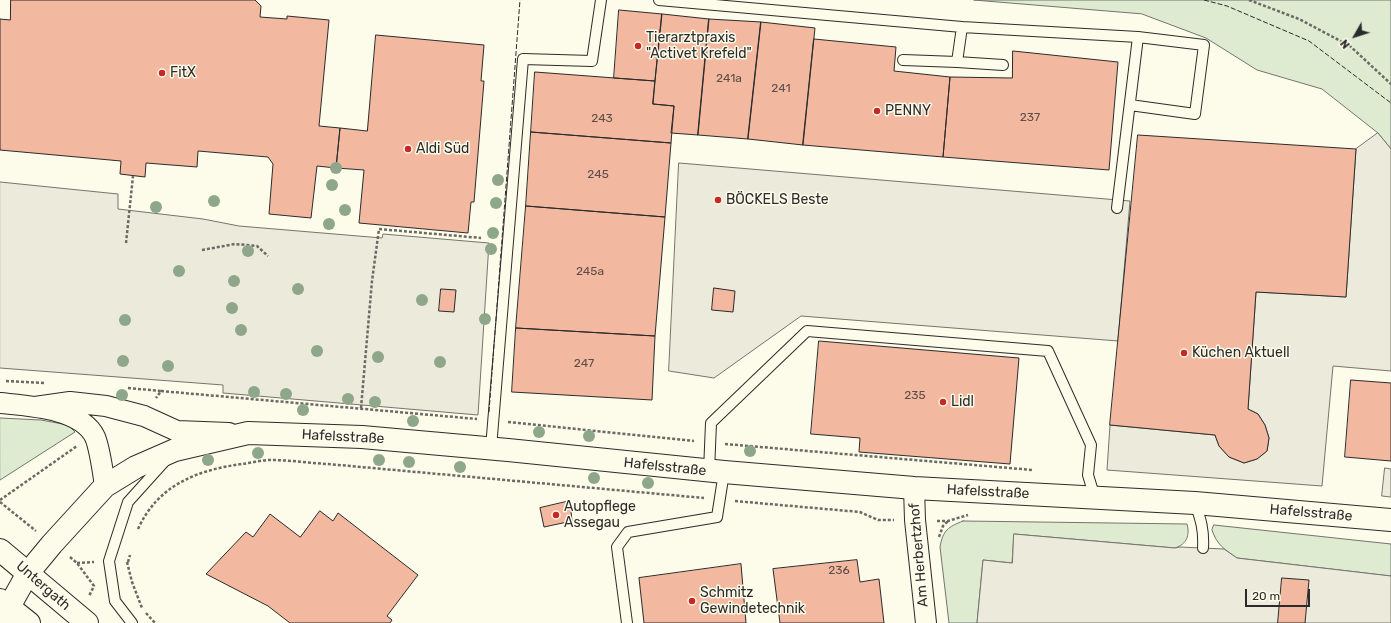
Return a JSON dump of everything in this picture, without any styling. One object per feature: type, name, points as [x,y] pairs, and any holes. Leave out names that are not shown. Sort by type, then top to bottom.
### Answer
[{"type":"main road","name":"Hafelsstraße","points":[[3,610],[28,573],[52,544],[105,486],[136,467],[175,450],[248,433],[362,437],[491,448],[717,472],[914,488],[1195,503],[1391,520]]},
{"type":"main road","name":"Untergath","points":[[0,550],[86,623]]},
{"type":"main road","points":[[3,610],[29,623]]},
{"type":"street","points":[[34,407],[70,402],[106,406],[144,416],[177,431],[248,433]]},
{"type":"street","points":[[0,403],[34,407],[69,415],[84,423],[95,437],[105,486]]},
{"type":"street","name":"Am Herbertzhof","points":[[914,488],[915,520],[926,623]]},
{"type":"lane","points":[[491,448],[523,59],[592,61],[601,0]]},
{"type":"lane","points":[[659,0],[962,27],[1138,37],[1204,45],[1195,114],[1130,105]]},
{"type":"lane","points":[[957,62],[962,27]]},
{"type":"lane","points":[[1117,208],[1138,37]]},
{"type":"lane","points":[[903,60],[1003,65]]},
{"type":"lane","points":[[627,623],[617,547],[628,532],[717,517],[717,472],[710,442],[711,424],[807,331],[1048,351],[1091,445],[1088,475],[1095,498]]},
{"type":"lane","points":[[132,623],[115,601],[109,560],[128,502],[175,450]]},
{"type":"lane","points":[[1195,503],[1202,520],[1204,534],[1203,548]]},
{"type":"path","points":[[1249,0],[1299,19],[1350,46],[1391,84]]},
{"type":"path","points":[[126,243],[133,176]]},
{"type":"path","points":[[361,408],[372,281],[379,229],[481,238]]},
{"type":"path","points":[[202,250],[235,244],[257,246],[268,256]]},
{"type":"path","points":[[161,391],[494,420],[710,442],[1041,471]]},
{"type":"green space","points":[[974,0],[1391,0],[1391,149],[1378,133],[1322,89],[1257,70],[1206,38],[1142,14]]},
{"type":"green space","points":[[0,418],[41,420],[68,425],[75,432],[0,480]]},
{"type":"green space","points":[[963,521],[1187,524],[1188,535],[1185,542],[1175,548],[1014,534],[1012,563],[983,560],[977,623],[949,623],[940,547],[947,530]]},
{"type":"green space","points":[[1214,525],[1391,544],[1391,576],[1237,558],[1219,543],[1212,530]]},
{"type":"shaded area","points":[[1378,133],[1391,149],[1391,371],[1333,366],[1322,486],[1107,470],[1110,425],[1215,435],[1219,446],[1229,457],[1244,463],[1257,459],[1267,451],[1269,438],[1265,425],[1258,414],[1248,409],[1256,292],[1346,297],[1356,149]]},
{"type":"shaded area","points":[[679,163],[1130,201],[1118,341],[801,316],[714,378],[669,371]]},
{"type":"shaded area","points":[[0,182],[118,194],[118,209],[203,219],[239,226],[382,238],[383,234],[489,243],[478,415],[223,393],[223,385],[0,368]]},
{"type":"shaded area","points":[[1385,468],[1391,469],[1391,497],[1382,496]]},
{"type":"shaded area","points":[[1014,534],[1175,548],[1224,549],[1237,558],[1391,576],[1391,623],[977,623],[983,560],[1012,563]]},
{"type":"building","name":"FitX","points":[[11,0],[255,0],[261,6],[260,17],[287,19],[287,16],[329,20],[319,126],[340,128],[336,168],[317,166],[311,218],[269,214],[273,164],[268,157],[198,151],[197,167],[146,163],[145,177],[120,174],[121,161],[0,150],[0,19],[10,20]]},
{"type":"building","name":"Tierarztpraxis \"Activet Krefeld\"","points":[[619,10],[662,14],[655,81],[614,78]]},
{"type":"building","points":[[662,14],[709,19],[698,135],[671,133],[674,106],[653,104]]},
{"type":"building","points":[[709,19],[761,22],[748,139],[698,135]]},
{"type":"building","points":[[761,22],[815,28],[803,145],[748,139]]},
{"type":"building","name":"Aldi Süd","points":[[376,35],[484,45],[481,81],[484,81],[474,202],[471,202],[468,233],[359,223],[364,170],[336,168],[340,128],[367,131]]},
{"type":"building","name":"PENNY","points":[[814,39],[896,47],[894,71],[950,77],[943,157],[803,145]]},
{"type":"building","points":[[1013,51],[1118,62],[1109,170],[943,157],[950,77],[1012,78]]},
{"type":"building","points":[[535,72],[655,81],[653,104],[674,106],[671,143],[531,132]]},
{"type":"building","points":[[531,132],[671,143],[665,217],[526,206]]},
{"type":"building","name":"Küchen Aktuell","points":[[1138,135],[1356,149],[1346,297],[1256,292],[1248,409],[1258,414],[1265,425],[1269,438],[1267,451],[1257,459],[1244,463],[1229,457],[1219,446],[1215,435],[1110,425]]},
{"type":"building","points":[[526,206],[665,217],[655,336],[516,328]]},
{"type":"building","points":[[714,288],[735,291],[733,312],[712,310]]},
{"type":"building","points":[[441,289],[456,290],[454,312],[439,311]]},
{"type":"building","points":[[516,328],[655,336],[652,400],[512,392]]},
{"type":"building","points":[[819,341],[1019,358],[1010,464],[859,452],[860,438],[811,434]]},
{"type":"building","points":[[1351,380],[1391,383],[1391,461],[1345,457]]},
{"type":"building","name":"Autopflege Assegau","points":[[570,501],[572,521],[544,527],[540,508]]},
{"type":"building","points":[[320,511],[333,521],[338,513],[418,575],[387,616],[392,620],[390,623],[290,623],[268,606],[206,574],[246,532],[253,537],[270,514],[300,537]]},
{"type":"building","points":[[857,560],[860,582],[879,579],[884,623],[780,623],[773,569]]},
{"type":"building","name":"Schmitz Gewindetechnik","points":[[741,564],[746,623],[644,623],[639,578]]},
{"type":"building","points":[[1282,578],[1309,580],[1305,623],[1278,623]]},
{"type":"fence","points":[[489,412],[520,0]]},
{"type":"fence","points":[[1204,0],[1227,6],[1309,41],[1391,103]]},
{"type":"place","name":"Tierarztpraxis \"Activet Krefeld\"","points":[[638,46]]},
{"type":"place","name":"FitX","points":[[162,73]]},
{"type":"place","name":"PENNY","points":[[877,111]]},
{"type":"place","name":"Aldi Süd","points":[[408,149]]},
{"type":"place","name":"BÖCKELS Beste","points":[[718,200]]},
{"type":"place","name":"Küchen Aktuell","points":[[1184,353]]},
{"type":"place","name":"Lidl","points":[[943,402]]},
{"type":"place","name":"Autopflege Assegau","points":[[556,515]]},
{"type":"place","name":"Schmitz Gewindetechnik","points":[[692,601]]}]
